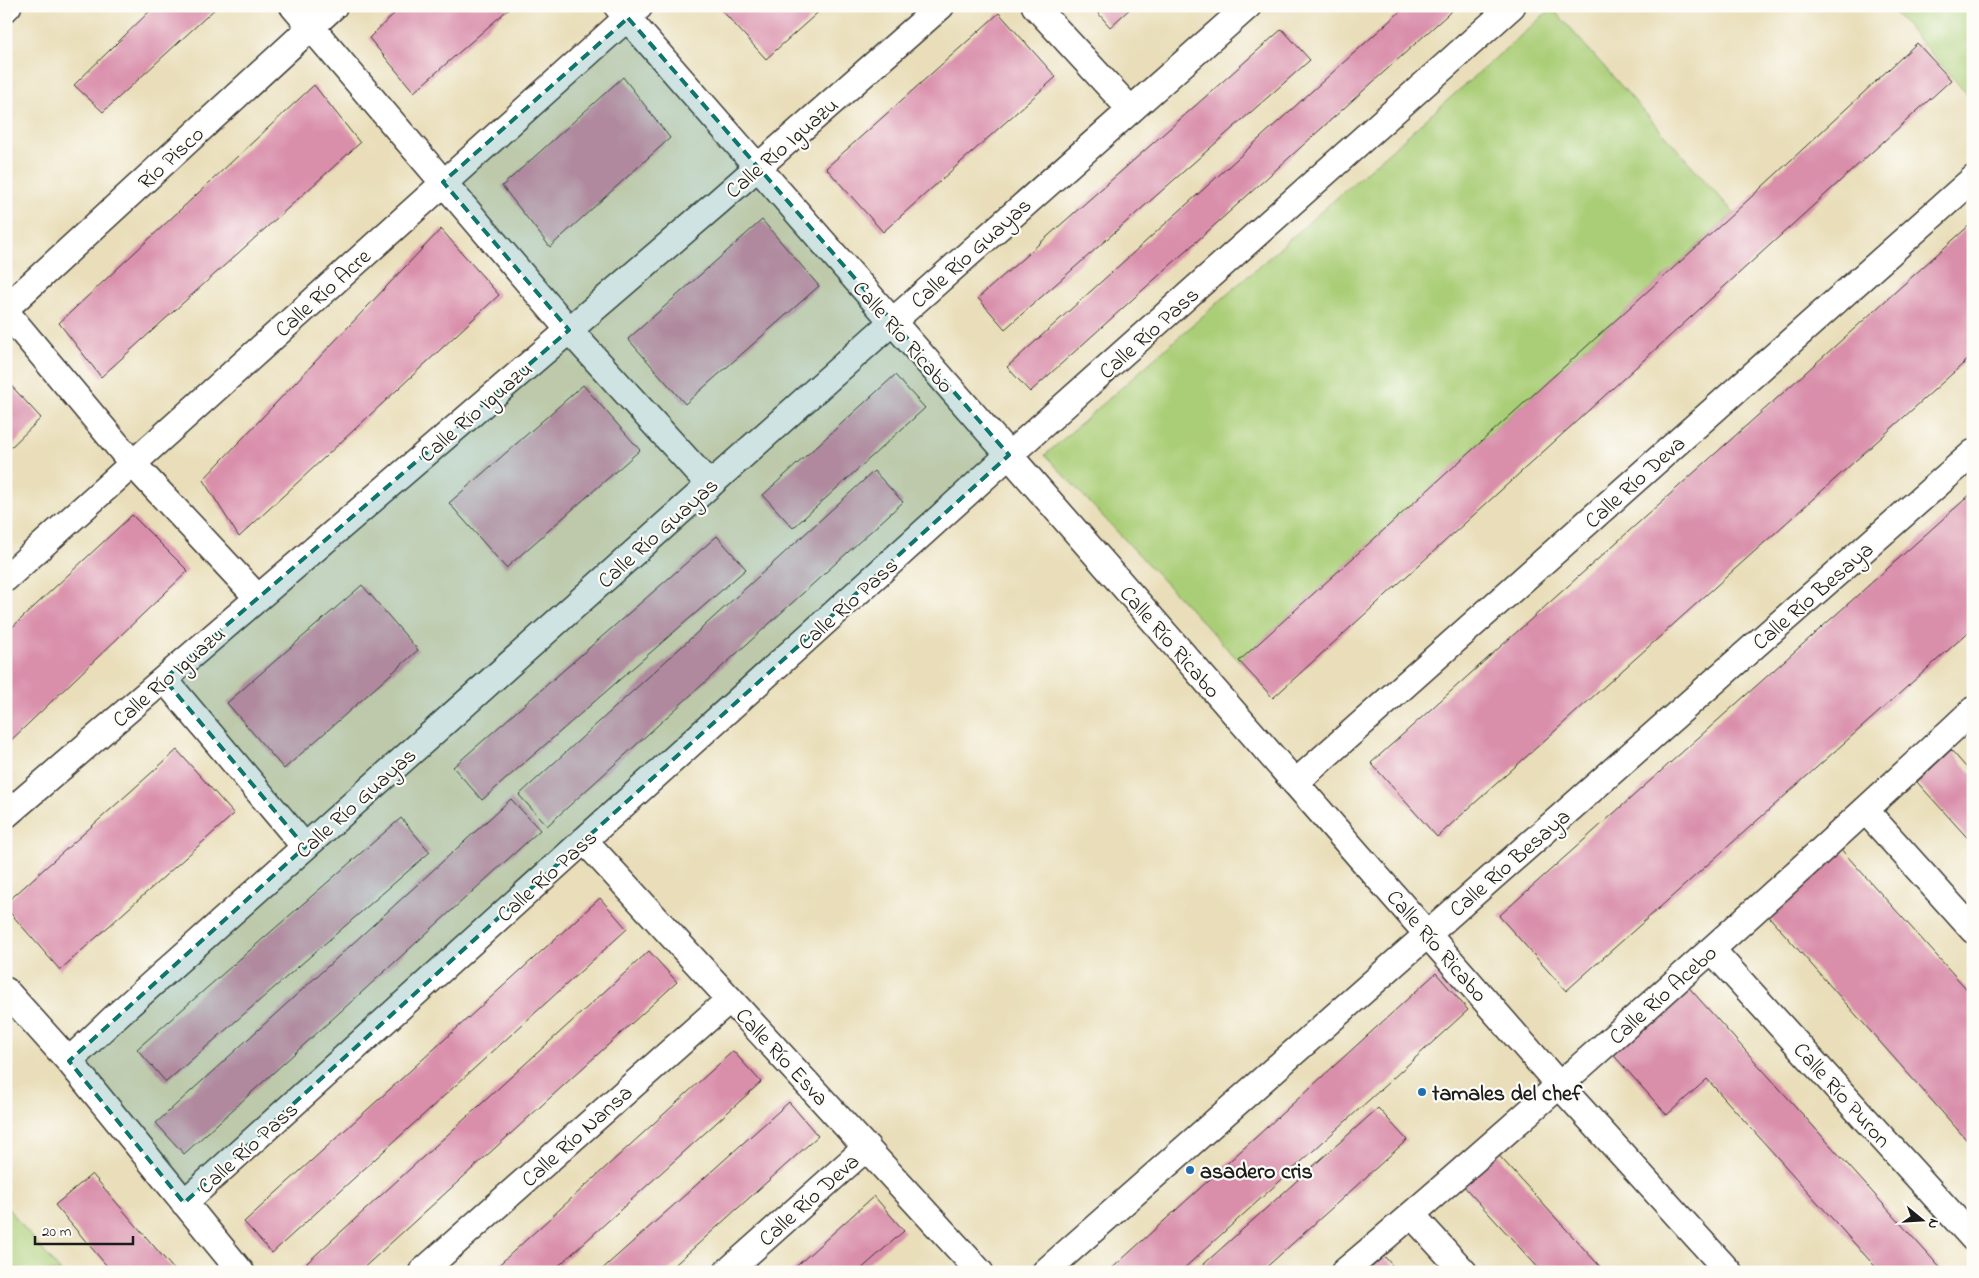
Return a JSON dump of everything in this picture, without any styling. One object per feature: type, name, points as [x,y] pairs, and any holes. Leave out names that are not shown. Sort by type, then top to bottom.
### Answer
[{"type":"street","points":[[293,6],[569,330],[710,485]]},
{"type":"street","name":"Río Pisco","points":[[6,308],[334,6]]},
{"type":"street","name":"Calle Río Iguazu","points":[[6,815],[757,168],[941,6]]},
{"type":"street","points":[[1035,6],[1131,110]]},
{"type":"street","name":"Calle Río Guayas","points":[[68,1061],[892,322],[1248,6]]},
{"type":"street","name":"Calle Río Pass","points":[[184,1203],[1009,455],[1512,6]]},
{"type":"street","name":"Calle Río Ricabo","points":[[628,10],[757,168],[1559,1085],[1728,1272]]},
{"type":"street","name":"Calle Río Acre","points":[[6,578],[443,182],[628,10]]},
{"type":"street","name":"Calle Río Deva","points":[[1295,783],[1973,179]]},
{"type":"street","points":[[6,312],[133,464],[258,598]]},
{"type":"street","name":"Calle Río Besaya","points":[[1045,1272],[1973,453]]},
{"type":"street","points":[[164,679],[305,847]]},
{"type":"street","name":"Calle Río Acebo","points":[[1344,1272],[1412,1215],[1712,950],[1866,811],[1973,710]]},
{"type":"street","points":[[1866,811],[1973,930]]},
{"type":"street","name":"Calle Río Esva","points":[[584,840],[980,1272]]},
{"type":"street","name":"Calle Río Puron","points":[[1712,950],[1973,1238]]},
{"type":"street","points":[[6,991],[68,1061],[240,1272]]},
{"type":"street","name":"Calle Río Nansa","points":[[422,1272],[730,999]]},
{"type":"street","name":"Calle Río Deva","points":[[727,1272],[867,1147]]},
{"type":"street","points":[[1412,1215],[1464,1272]]},
{"type":"highlighted area","points":[[628,18],[1009,455],[184,1203],[69,1061],[305,847],[164,679],[569,330],[443,182]]},
{"type":"green space","points":[[1889,6],[1973,6],[1973,101]]},
{"type":"green space","points":[[1552,8],[1734,213],[1239,661],[1045,455]]},
{"type":"green space","points":[[6,1206],[61,1272],[6,1272]]},
{"type":"building","points":[[155,6],[218,6],[103,112],[74,85]]},
{"type":"building","points":[[402,6],[512,6],[414,92],[369,38]]},
{"type":"building","points":[[718,6],[825,6],[766,59]]},
{"type":"building","points":[[1092,6],[1133,6],[1110,27]]},
{"type":"building","points":[[1406,6],[1457,6],[1030,392],[1007,367]]},
{"type":"building","points":[[999,13],[1056,77],[883,232],[826,168]]},
{"type":"building","points":[[1282,29],[1310,60],[1005,329],[978,298]]},
{"type":"building","points":[[1917,43],[1951,80],[1273,698],[1239,661],[1734,213]]},
{"type":"building","points":[[623,77],[670,138],[550,247],[502,186]]},
{"type":"building","points":[[314,85],[360,143],[101,377],[59,323]]},
{"type":"building","points":[[762,220],[819,286],[685,404],[628,339]]},
{"type":"building","points":[[1973,222],[1973,355],[1437,837],[1371,763]]},
{"type":"building","points":[[441,229],[499,295],[239,537],[203,480]]},
{"type":"building","points":[[895,375],[925,408],[793,528],[763,495]]},
{"type":"building","points":[[6,380],[41,418],[6,452]]},
{"type":"building","points":[[583,385],[640,450],[506,568],[449,503]]},
{"type":"building","points":[[874,471],[903,502],[547,826],[519,795]]},
{"type":"building","points":[[1973,492],[1973,628],[1566,991],[1499,916]]},
{"type":"building","points":[[132,515],[188,571],[6,745],[6,633]]},
{"type":"building","points":[[717,536],[746,569],[482,800],[453,767]]},
{"type":"building","points":[[362,585],[418,650],[284,769],[227,703]]},
{"type":"building","points":[[177,750],[234,814],[60,970],[6,908],[6,903]]},
{"type":"building","points":[[1951,750],[1973,775],[1973,844],[1917,782]]},
{"type":"building","points":[[511,799],[540,830],[184,1154],[156,1123]]},
{"type":"building","points":[[401,818],[430,852],[166,1082],[137,1049]]},
{"type":"building","points":[[1838,846],[1973,996],[1973,1147],[1764,911]]},
{"type":"building","points":[[600,898],[627,929],[272,1253],[244,1222]]},
{"type":"building","points":[[649,951],[677,982],[359,1272],[297,1272]]},
{"type":"building","points":[[1436,973],[1468,1010],[1180,1272],[1108,1272]]},
{"type":"building","points":[[1683,981],[1944,1272],[1880,1272],[1707,1079],[1667,1115],[1608,1049]]},
{"type":"building","points":[[733,1051],[761,1082],[552,1272],[491,1272]]},
{"type":"building","points":[[789,1102],[818,1136],[667,1272],[599,1272]]},
{"type":"building","points":[[1378,1108],[1407,1140],[1261,1272],[1195,1272]]},
{"type":"building","points":[[1493,1149],[1605,1272],[1542,1272],[1459,1181]]},
{"type":"building","points":[[92,1174],[176,1272],[112,1272],[55,1205]]},
{"type":"building","points":[[874,1196],[904,1231],[858,1272],[790,1272]]},
{"type":"building","points":[[1384,1256],[1398,1272],[1367,1272]]},
{"type":"place","name":"tamales del chef","points":[[1422,1092]]},
{"type":"place","name":"asadero cris","points":[[1190,1170]]}]
